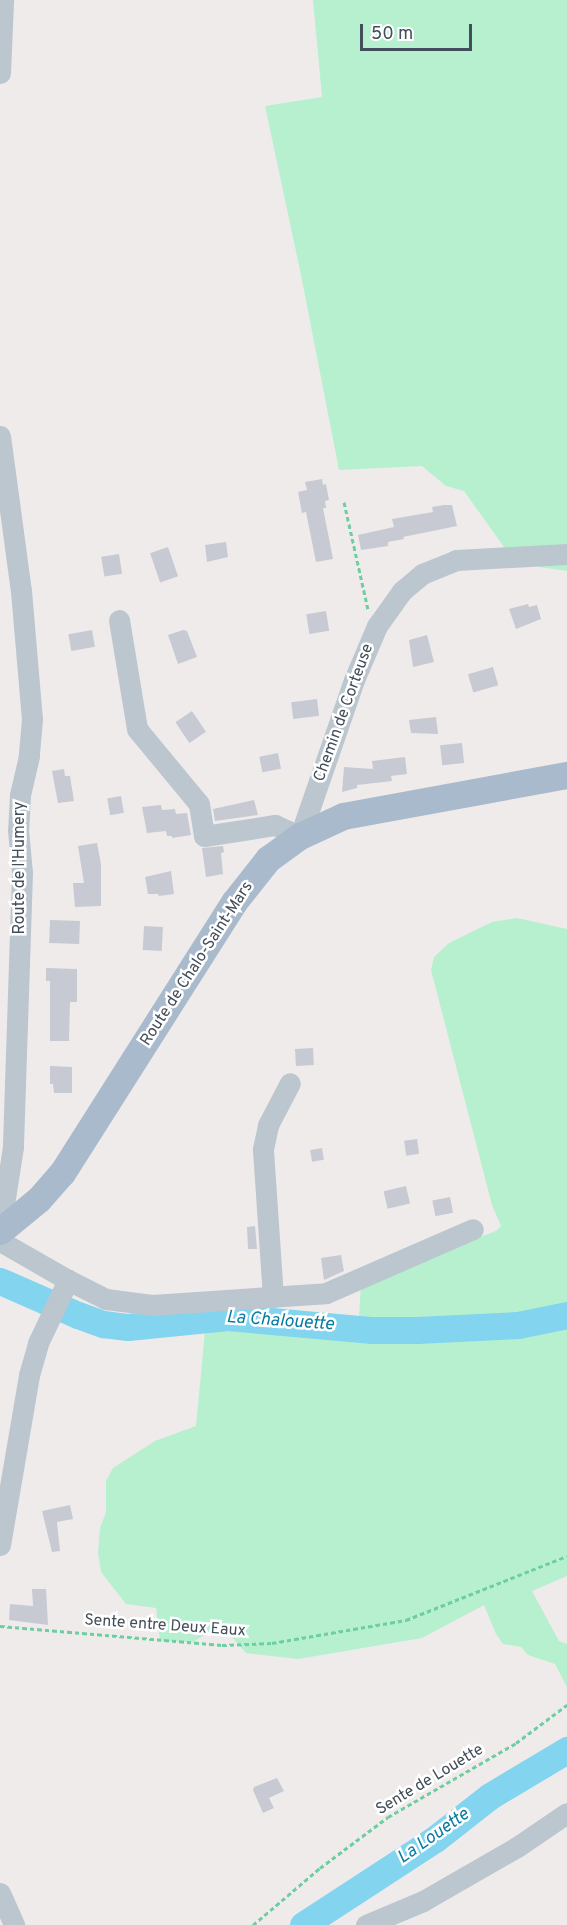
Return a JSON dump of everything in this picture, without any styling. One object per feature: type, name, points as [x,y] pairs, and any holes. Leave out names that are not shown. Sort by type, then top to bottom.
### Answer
[{"type":"main road","name":"Route de Chalo-Saint-Mars","points":[[0,1231],[39,1199],[62,1173],[234,902],[268,859],[300,836],[343,816],[567,775]]},
{"type":"street","points":[[0,73],[3,0]]},
{"type":"street","name":"Route de l'Humery","points":[[0,436],[26,637],[32,719],[28,756],[20,795],[18,830],[22,884],[13,1147],[0,1231]]},
{"type":"street","name":"Chemin de Corteuse","points":[[300,836],[354,680],[377,626],[402,591],[422,574],[456,560],[567,554]]},
{"type":"street","points":[[119,620],[136,729],[199,804],[204,836],[274,825],[300,836]]},
{"type":"street","points":[[273,1297],[263,1149],[268,1125],[290,1083]]},
{"type":"street","points":[[0,1241],[59,1296],[152,1305],[326,1293],[473,1229]]},
{"type":"street","points":[[0,1545],[29,1375],[38,1343],[59,1296]]},
{"type":"street","points":[[366,1925],[433,1895],[517,1847],[567,1813]]},
{"type":"street","points":[[0,1893],[14,1925]]},
{"type":"path","points":[[344,502],[367,607],[377,626]]},
{"type":"path","name":"Sente entre Deux Eaux","points":[[0,1626],[222,1644],[272,1642],[406,1620],[567,1556]]},
{"type":"path","name":"Sente de Louette","points":[[253,1925],[320,1868],[388,1816],[516,1743],[567,1705]]},
{"type":"green space","points":[[313,0],[567,0],[567,571],[539,567],[504,547],[464,491],[446,486],[422,466],[339,470],[265,106],[322,97]]},
{"type":"green space","points":[[517,918],[567,929],[567,1576],[532,1591],[559,1641],[567,1644],[567,1687],[555,1664],[528,1655],[521,1647],[503,1644],[496,1634],[484,1605],[422,1638],[298,1659],[246,1653],[227,1632],[215,1628],[193,1642],[160,1641],[156,1608],[126,1604],[101,1572],[98,1553],[100,1528],[106,1512],[106,1481],[113,1468],[155,1441],[196,1426],[207,1310],[262,1310],[359,1319],[361,1282],[496,1231],[501,1226],[492,1205],[431,970],[434,957],[449,943],[492,922]]},
{"type":"building","points":[[322,479],[323,485],[326,484],[329,500],[325,501],[326,508],[323,508],[333,559],[316,562],[306,512],[302,513],[298,492],[307,490],[305,482]]},
{"type":"building","points":[[452,505],[457,526],[403,537],[404,539],[388,542],[388,546],[361,550],[358,535],[394,527],[392,519],[433,512],[432,507]]},
{"type":"building","points":[[226,542],[228,557],[207,562],[205,545]]},
{"type":"building","points":[[168,547],[178,576],[160,582],[150,553]]},
{"type":"building","points":[[119,554],[122,574],[104,577],[101,557]]},
{"type":"building","points":[[528,604],[529,607],[537,605],[541,619],[516,629],[509,609]]},
{"type":"building","points":[[326,611],[329,631],[309,634],[306,614]]},
{"type":"building","points":[[92,630],[95,647],[71,651],[68,634]]},
{"type":"building","points":[[183,630],[187,631],[197,657],[178,664],[168,635]]},
{"type":"building","points":[[427,635],[434,662],[413,667],[409,640]]},
{"type":"building","points":[[493,667],[498,685],[473,692],[468,674]]},
{"type":"building","points":[[317,699],[319,716],[293,719],[291,702]]},
{"type":"building","points":[[192,711],[206,732],[189,743],[175,722]]},
{"type":"building","points":[[436,717],[438,734],[411,733],[409,720]]},
{"type":"building","points":[[462,743],[464,763],[442,765],[440,745]]},
{"type":"building","points":[[278,753],[281,769],[262,772],[259,757]]},
{"type":"building","points":[[405,757],[407,774],[391,776],[392,781],[357,785],[357,788],[342,792],[344,767],[373,769],[372,761]]},
{"type":"building","points":[[64,769],[65,776],[70,776],[74,801],[58,803],[52,771]]},
{"type":"building","points":[[121,796],[124,813],[110,815],[107,798]]},
{"type":"building","points":[[254,800],[258,815],[215,821],[213,809]]},
{"type":"building","points":[[161,805],[162,810],[175,809],[176,814],[187,813],[191,835],[172,838],[172,836],[167,836],[166,831],[147,833],[142,807]]},
{"type":"building","points":[[97,843],[101,864],[101,906],[75,907],[73,883],[84,883],[78,846]]},
{"type":"building","points":[[223,846],[224,852],[221,853],[223,874],[206,877],[202,848]]},
{"type":"building","points":[[171,871],[174,894],[159,896],[148,894],[145,877]]},
{"type":"building","points":[[50,920],[80,921],[79,944],[49,943]]},
{"type":"building","points":[[144,926],[163,927],[162,951],[143,950]]},
{"type":"building","points":[[46,968],[77,969],[77,1002],[70,1002],[69,1041],[50,1041],[50,981],[46,981]]},
{"type":"building","points":[[313,1048],[314,1065],[296,1066],[295,1049]]},
{"type":"building","points":[[50,1066],[72,1067],[72,1093],[54,1093],[53,1084],[50,1084]]},
{"type":"building","points":[[417,1139],[419,1154],[406,1156],[404,1141]]},
{"type":"building","points":[[322,1148],[324,1160],[312,1162],[310,1150]]},
{"type":"building","points":[[406,1186],[410,1204],[388,1209],[384,1191]]},
{"type":"building","points":[[450,1197],[453,1213],[435,1216],[432,1200]]},
{"type":"building","points":[[255,1226],[257,1249],[248,1249],[247,1227]]},
{"type":"building","points":[[341,1255],[344,1271],[324,1280],[321,1258]]},
{"type":"building","points":[[70,1505],[73,1519],[57,1522],[60,1551],[52,1552],[42,1511]]},
{"type":"building","points":[[32,1589],[46,1589],[48,1625],[9,1620],[10,1604],[33,1606]]},
{"type":"building","points":[[277,1778],[284,1791],[269,1798],[274,1808],[263,1813],[253,1790],[254,1787]]},
{"type":"waterway","name":"La Chalouette","points":[[0,1281],[103,1324],[128,1327],[228,1317],[372,1330],[417,1330],[518,1325],[567,1315]]},
{"type":"waterway","name":"La Louette","points":[[303,1925],[435,1839],[490,1796],[567,1750]]}]
